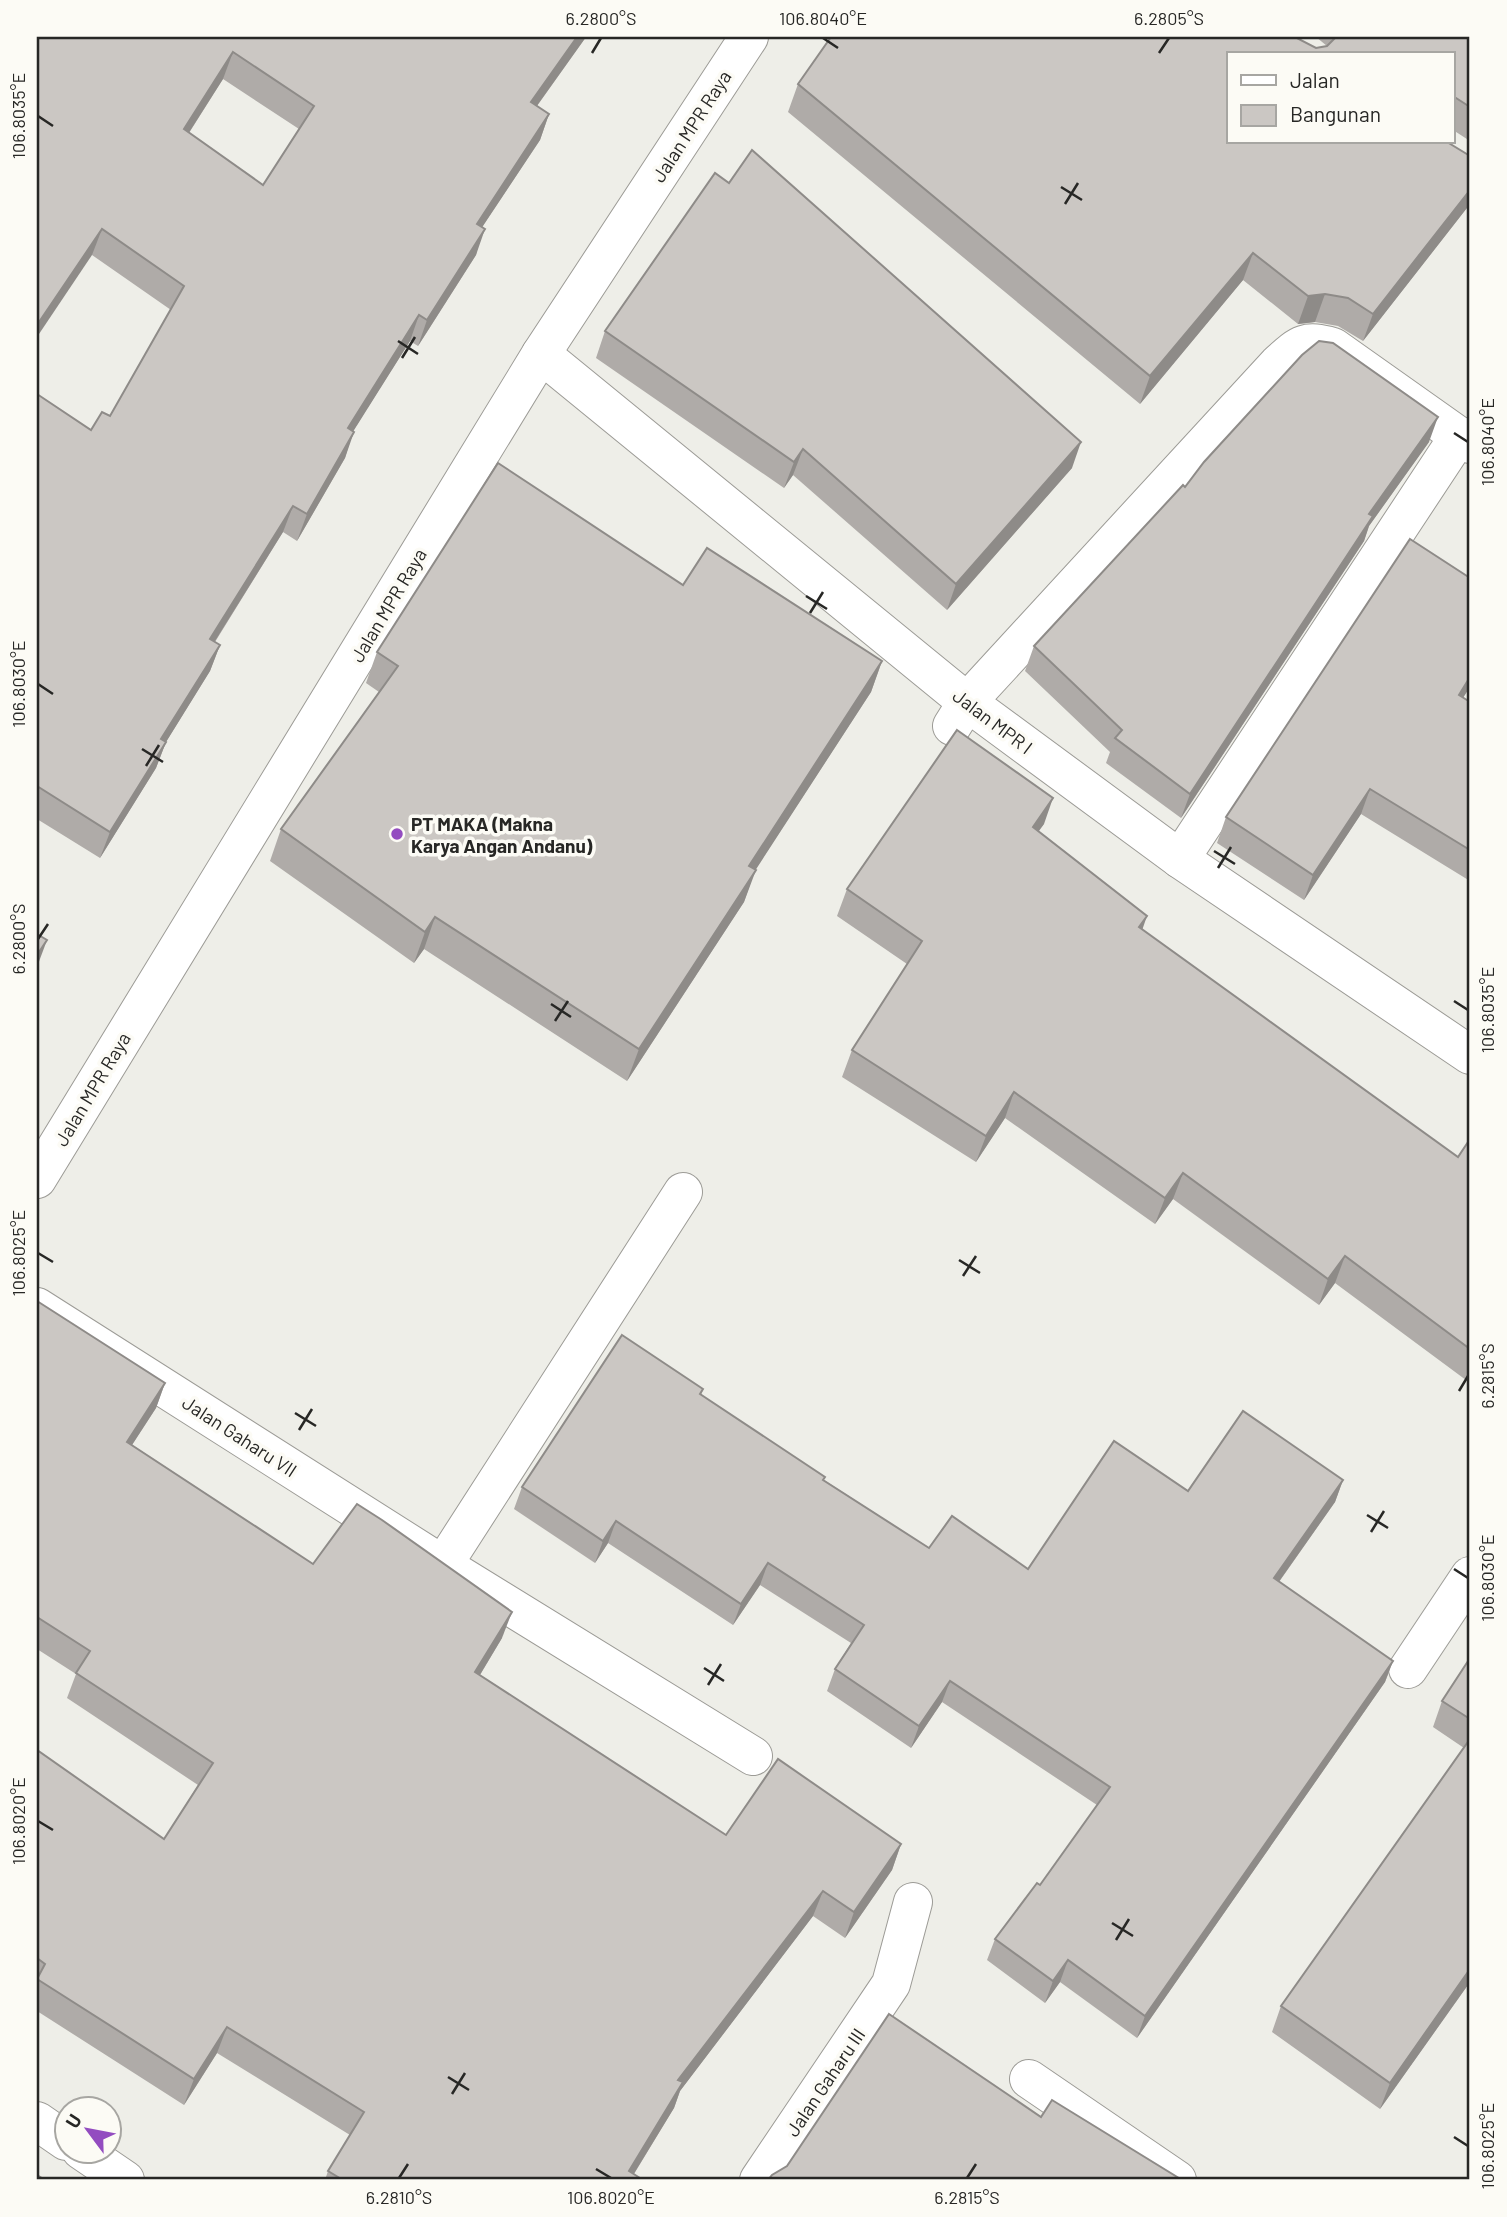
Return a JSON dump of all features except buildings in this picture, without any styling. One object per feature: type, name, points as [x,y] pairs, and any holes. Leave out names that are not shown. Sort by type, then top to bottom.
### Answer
[{"type":"street","name":"Jalan MPR Raya","points":[[37,1179],[541,354],[749,37]]},
{"type":"street","points":[[959,714],[1268,374],[1300,344],[1317,343],[1334,347],[1464,440],[1180,859]]},
{"type":"street","name":"Jalan MPR I","points":[[541,354],[959,714],[1470,1055]]},
{"type":"street","points":[[443,1565],[683,1192]]},
{"type":"street","name":"Jalan Gaharu VII","points":[[37,1307],[443,1565],[753,1756]]},
{"type":"street","points":[[1408,1670],[1470,1576]]},
{"type":"street","name":"Jalan Gaharu III","points":[[759,2180],[891,1984],[913,1902]]},
{"type":"street","points":[[1029,2079],[1177,2180]]},
{"type":"street","points":[[37,2121],[52,2131]]},
{"type":"street","points":[[101,2164],[125,2180]]},
{"type":"place","name":"PT MAKA (Makna Karya Angan Andanu)","points":[[397,834]]}]
